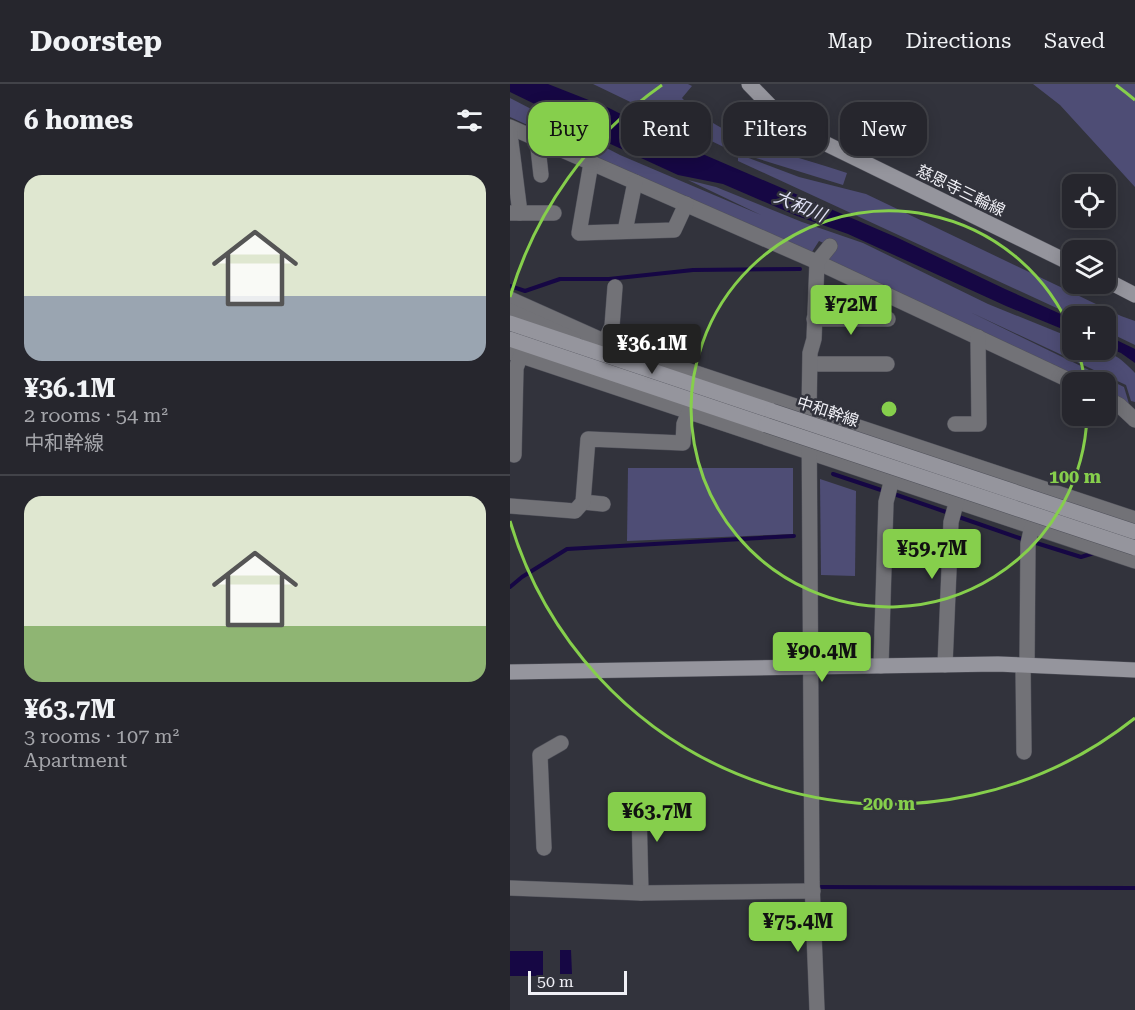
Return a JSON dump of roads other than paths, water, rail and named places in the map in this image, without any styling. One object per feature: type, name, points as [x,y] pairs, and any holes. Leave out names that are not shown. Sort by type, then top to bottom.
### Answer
[{"type":"main road","name":"慈恩寺三輪線","points":[[749,84],[783,119],[861,166],[1062,259]]},
{"type":"main road","points":[[1116,285],[1135,295]]},
{"type":"main road","name":"中和幹線","points":[[510,323],[604,348],[769,418],[1135,548]]},
{"type":"main road","name":"中和幹線","points":[[510,339],[1135,532]]},
{"type":"main road","points":[[510,672],[945,665],[1025,665],[1135,670]]},
{"type":"street","points":[[510,127],[528,135]]},
{"type":"street","points":[[510,134],[515,213],[554,213]]},
{"type":"street","points":[[539,156],[541,175]]},
{"type":"street","points":[[575,156],[817,262],[1062,377]]},
{"type":"street","points":[[591,163],[579,233],[674,230],[686,204]]},
{"type":"street","points":[[625,231],[635,182]]},
{"type":"street","points":[[817,1010],[813,889],[809,411],[810,353],[814,339],[817,262],[830,246]]},
{"type":"street","points":[[604,348],[612,326],[615,287]]},
{"type":"street","points":[[510,299],[604,348]]},
{"type":"street","points":[[510,311],[604,348],[809,411],[1135,519]]},
{"type":"street","points":[[814,319],[888,320]]},
{"type":"street","points":[[955,424],[978,424],[978,337]]},
{"type":"street","points":[[514,455],[515,353],[1135,561]]},
{"type":"street","points":[[811,364],[887,364]]},
{"type":"street","points":[[1116,403],[1135,420]]},
{"type":"street","points":[[510,506],[575,511],[583,502],[588,439],[683,443],[684,424],[689,412]]},
{"type":"street","points":[[881,666],[886,502],[892,479]]},
{"type":"street","points":[[945,665],[951,522],[957,500]]},
{"type":"street","points":[[583,502],[603,504]]},
{"type":"street","points":[[1024,752],[1028,544],[1032,526]]},
{"type":"street","points":[[544,848],[540,755],[561,743]]},
{"type":"street","points":[[639,810],[641,887]]},
{"type":"street","points":[[510,888],[813,889]]},
{"type":"water","name":"大和川","points":[[510,84],[548,84],[594,102],[531,102],[510,92]]},
{"type":"water","name":"大和川","points":[[609,108],[621,114],[621,149],[609,143]]},
{"type":"water","name":"大和川","points":[[637,156],[707,156],[898,238],[1062,315],[1062,329],[848,234],[797,216],[723,184],[678,175]]},
{"type":"water","points":[[1116,340],[1135,349],[1135,363],[1116,351]]},
{"type":"water","points":[[560,950],[571,950],[572,974],[560,974]]},
{"type":"water","points":[[510,951],[543,951],[543,976],[510,976]]},
{"type":"waterway","points":[[510,286],[525,291],[560,279],[609,279],[693,270],[800,269]]},
{"type":"waterway","points":[[833,474],[884,491]]},
{"type":"waterway","points":[[891,493],[949,513]]},
{"type":"waterway","points":[[956,516],[1025,540]]},
{"type":"waterway","points":[[510,587],[567,549],[794,536]]},
{"type":"waterway","points":[[1033,542],[1081,557],[1094,553]]},
{"type":"waterway","points":[[817,887],[1135,888]]}]
